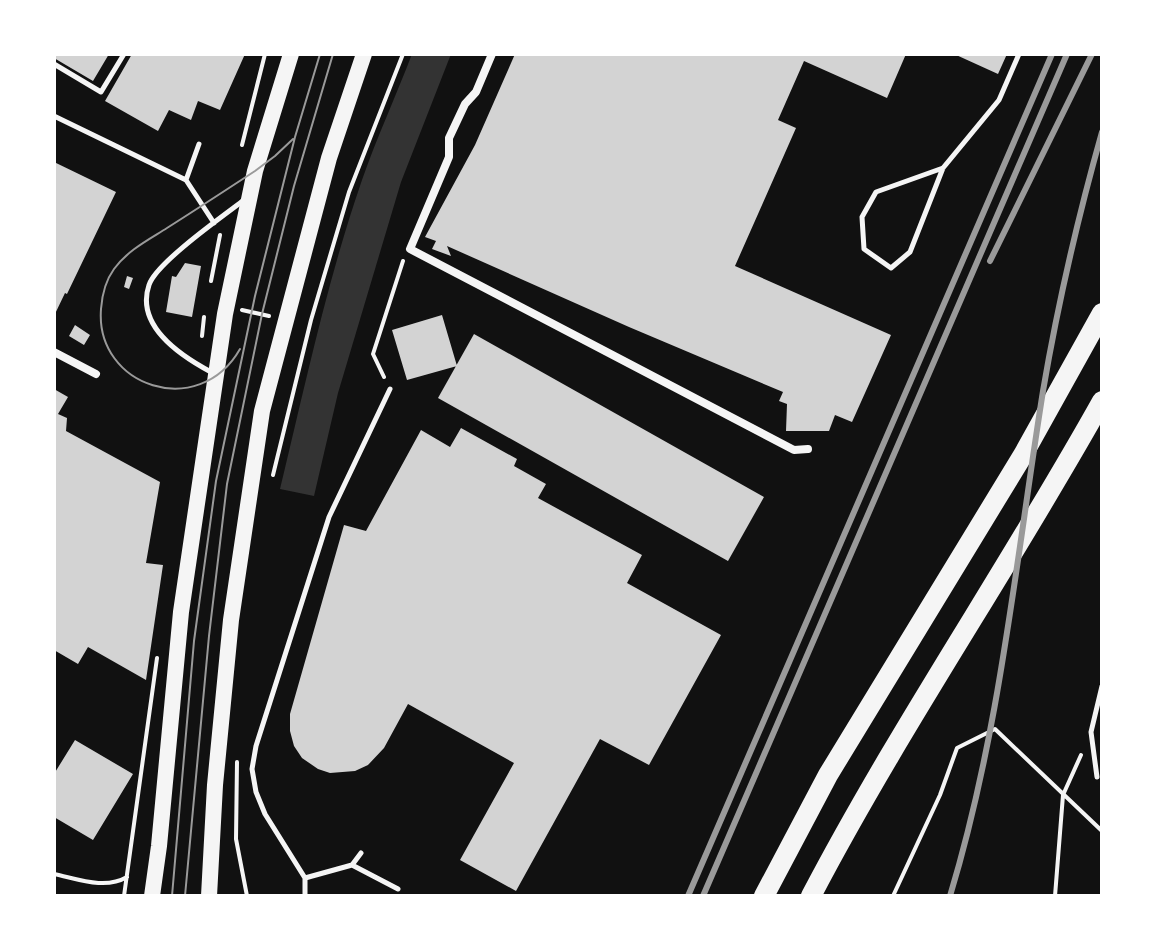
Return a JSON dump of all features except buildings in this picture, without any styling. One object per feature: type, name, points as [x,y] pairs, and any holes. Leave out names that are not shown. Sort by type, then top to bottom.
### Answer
[{"type":"highway","points":[[764,896],[828,775],[1023,455],[1102,313]]},
{"type":"highway","points":[[811,896],[935,680],[1060,477],[1102,401]]},
{"type":"main road","points":[[152,896],[181,612],[225,314],[255,171],[291,54]]},
{"type":"main road","points":[[209,896],[215,785],[231,620],[262,411],[329,158],[364,54]]},
{"type":"street","points":[[492,54],[476,92],[465,104],[449,138],[449,157],[410,249],[794,450],[808,449]]},
{"type":"street","points":[[54,352],[96,374]]},
{"type":"lane","points":[[54,64],[101,92],[124,54]]},
{"type":"lane","points":[[943,168],[876,192],[862,217],[864,249],[891,268],[910,252],[943,168],[999,100],[1019,54]]},
{"type":"lane","points":[[54,116],[186,180],[214,223]]},
{"type":"lane","points":[[186,180],[199,144]]},
{"type":"lane","points":[[217,375],[160,335],[147,312],[149,283],[163,264],[251,194]]},
{"type":"lane","points":[[305,896],[305,878],[265,814],[256,792],[252,769],[256,746],[329,517],[390,389]]},
{"type":"lane","points":[[1097,777],[1091,732],[1102,686]]},
{"type":"lane","points":[[305,878],[352,865],[361,853]]},
{"type":"lane","points":[[352,865],[398,889]]},
{"type":"path","points":[[239,157],[265,54]]},
{"type":"path","points":[[270,486],[311,320],[349,192],[403,54]]},
{"type":"path","points":[[390,389],[373,354],[410,249]]},
{"type":"path","points":[[225,314],[238,315],[239,309],[272,316],[274,310],[311,320]]},
{"type":"path","points":[[893,896],[940,795],[957,748],[995,729],[1102,831]]},
{"type":"path","points":[[237,757],[236,839],[247,894],[257,896]]},
{"type":"path","points":[[1055,896],[1063,795],[1070,778]]},
{"type":"path","points":[[54,874],[110,884],[127,877]]},
{"type":"shaded area","points":[[412,54],[451,54],[401,182],[338,393],[314,496],[280,489],[349,218]]},
{"type":"tram line","points":[[172,896],[194,641],[216,481],[255,296],[295,137],[320,54]]},
{"type":"tram line","points":[[185,896],[209,636],[227,484],[262,314],[294,186],[333,54]]},
{"type":"tram line","points":[[240,349],[222,371],[200,384],[176,389],[153,385],[132,375],[114,358],[104,336],[103,293],[114,269],[132,251],[255,171],[293,139]]},
{"type":"railway","points":[[688,896],[1052,54]]},
{"type":"railway","points":[[703,896],[1067,54]]},
{"type":"railway","points":[[990,261],[1092,54]]},
{"type":"railway","points":[[950,896],[982,771],[994,708],[1055,325],[1102,132]]}]
